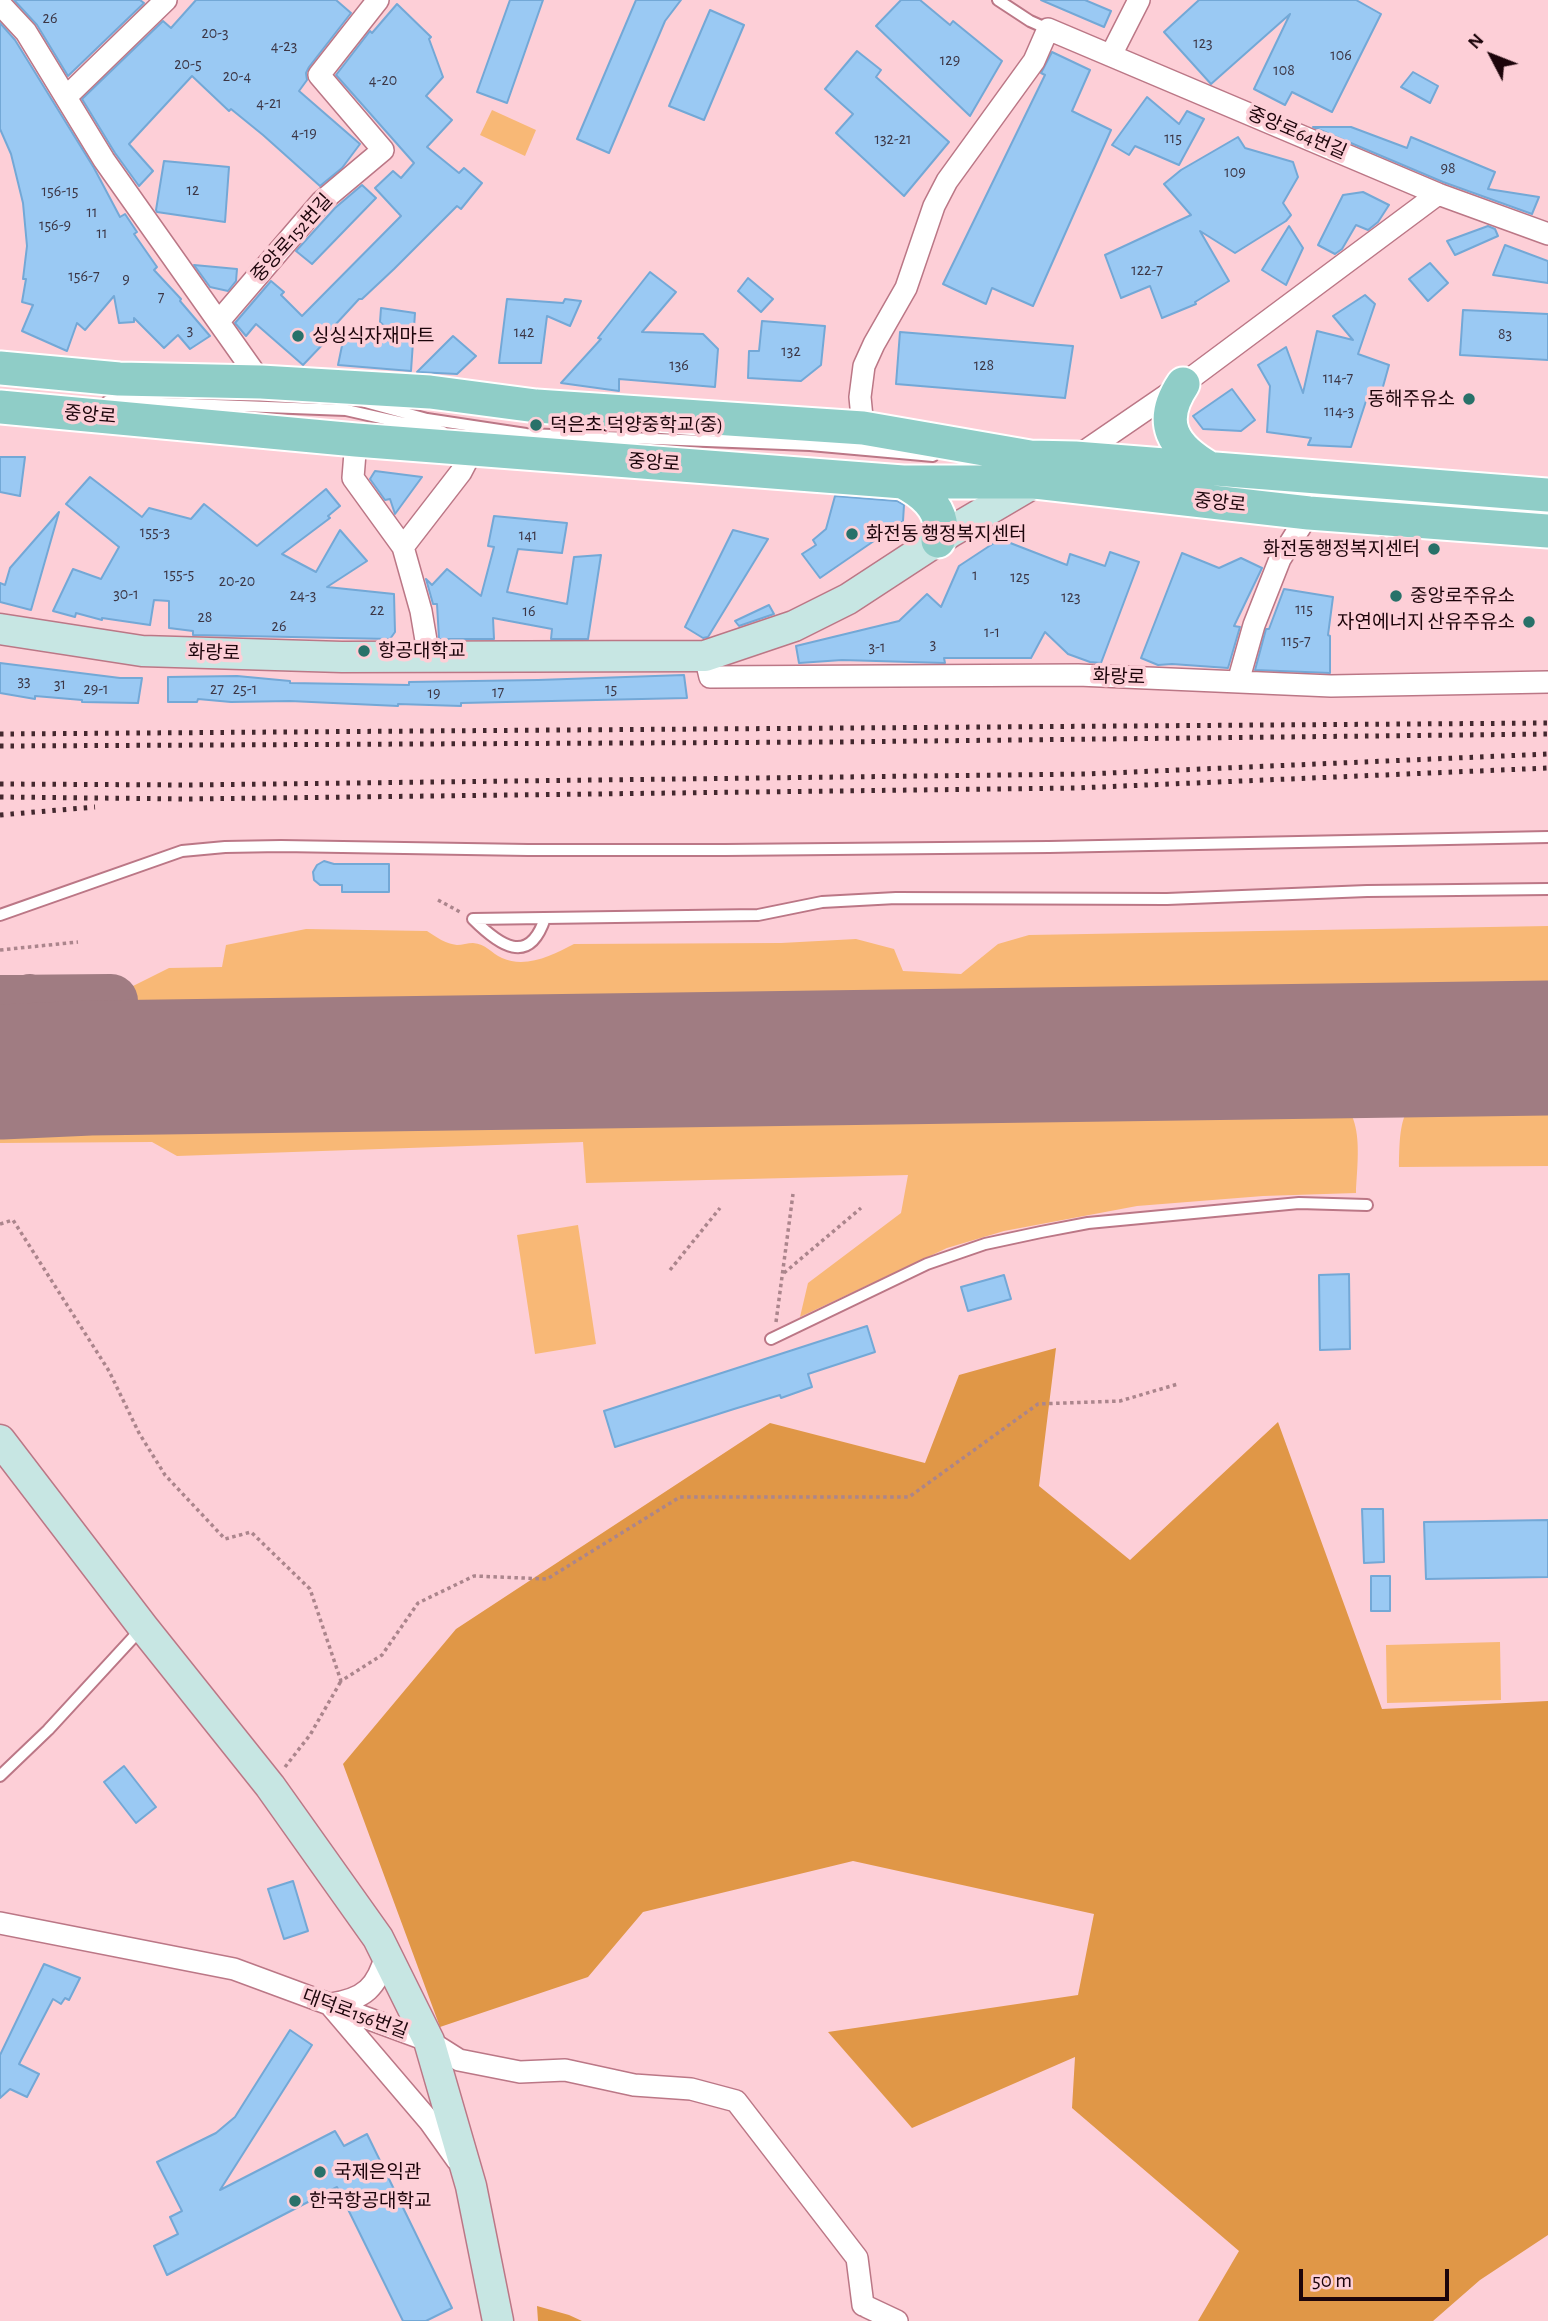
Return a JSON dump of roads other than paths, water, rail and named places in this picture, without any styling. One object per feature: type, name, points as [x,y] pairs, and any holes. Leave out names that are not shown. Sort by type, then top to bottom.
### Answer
[{"type":"main road","name":"중앙로","points":[[0,368],[119,379],[261,382],[430,392],[536,406],[863,428],[1033,470],[1309,513],[1548,531]]},
{"type":"main road","points":[[1184,384],[1172,406],[1174,438],[1187,454],[1209,468]]},
{"type":"main road","name":"중앙로","points":[[0,407],[356,440],[903,482],[1033,470],[1075,458],[1548,495]]},
{"type":"main road","name":"화랑로","points":[[0,629],[142,651],[429,658],[705,656],[804,620],[848,599],[938,541],[1033,470]]},
{"type":"main road","points":[[903,482],[928,498],[937,513],[941,527],[938,541]]},
{"type":"main road","points":[[0,1440],[143,1627],[270,1786],[378,1938],[429,2041]]},
{"type":"main road","name":"대덕로156번길","points":[[429,2041],[467,2175],[498,2321]]},
{"type":"street","points":[[65,97],[166,0]]},
{"type":"street","name":"중앙로152번길","points":[[219,321],[321,202],[383,150],[318,75],[378,0]]},
{"type":"street","points":[[1111,55],[1139,0]]},
{"type":"street","points":[[0,4],[26,32],[104,160],[261,382]]},
{"type":"street","points":[[863,428],[860,397],[864,366],[905,288],[934,206],[947,181],[1034,61],[1048,29]]},
{"type":"street","name":"중앙로64번길","points":[[1048,29],[1438,194],[1548,234]]},
{"type":"street","points":[[1075,458],[1184,384],[1438,194]]},
{"type":"street","points":[[356,440],[353,478],[403,547],[421,611],[429,658]]},
{"type":"street","points":[[403,547],[461,472],[473,449]]},
{"type":"street","points":[[1238,682],[1254,625],[1280,559],[1309,513]]},
{"type":"street","name":"화랑로","points":[[705,656],[710,677],[1078,675],[1331,686],[1548,682]]},
{"type":"street","name":"대덕로156번길","points":[[0,1923],[234,1969],[429,2041]]},
{"type":"street","points":[[386,1955],[380,1976],[367,1992],[350,2001],[330,2005],[430,2122],[467,2175]]},
{"type":"street","points":[[429,2041],[459,2060],[520,2072],[565,2070],[634,2085],[691,2089],[736,2101],[857,2258],[859,2313],[897,2321]]},
{"type":"lane","points":[[998,0],[1030,21],[1048,29]]},
{"type":"lane","points":[[303,384],[427,419],[526,434],[810,445],[940,456]]},
{"type":"lane","points":[[0,401],[65,401]]},
{"type":"lane","points":[[91,401],[346,410],[540,454]]},
{"type":"lane","points":[[966,459],[1033,470]]},
{"type":"lane","points":[[2,914],[182,851],[225,847],[725,850],[1049,847],[1548,837]]},
{"type":"lane","points":[[545,918],[535,939],[527,946],[517,948],[496,939],[473,919],[758,915],[822,902],[896,898],[1167,899],[1353,892],[1548,889]]},
{"type":"lane","points":[[772,1338],[927,1264],[985,1244],[1088,1223],[1299,1203],[1367,1205]]},
{"type":"lane","points":[[0,1776],[48,1730],[143,1627]]},
{"type":"railway","points":[[0,734],[1548,723]]},
{"type":"railway","points":[[0,746],[835,742],[1548,734]]},
{"type":"railway","points":[[0,784],[188,785],[1086,774],[1548,754]]},
{"type":"railway","points":[[0,797],[189,799],[1076,788],[1548,768]]},
{"type":"railway","points":[[0,815],[95,807]]},
{"type":"place","name":"싱싱식자재마트","points":[[298,336]]},
{"type":"place","name":"동해주유소","points":[[1469,399]]},
{"type":"place","name":"덕은초.덕양중학교(중)","points":[[536,425]]},
{"type":"place","name":"화전동 행정복지센터","points":[[852,534]]},
{"type":"place","name":"화전동행정복지센터","points":[[1434,549]]},
{"type":"place","name":"중앙로주유소","points":[[1396,596]]},
{"type":"place","name":"자연에너지 산유주유소","points":[[1529,622]]},
{"type":"place","name":"항공대학교","points":[[364,651]]},
{"type":"place","name":"국제은익관","points":[[320,2172]]},
{"type":"place","name":"한국항공대학교","points":[[295,2201]]}]
